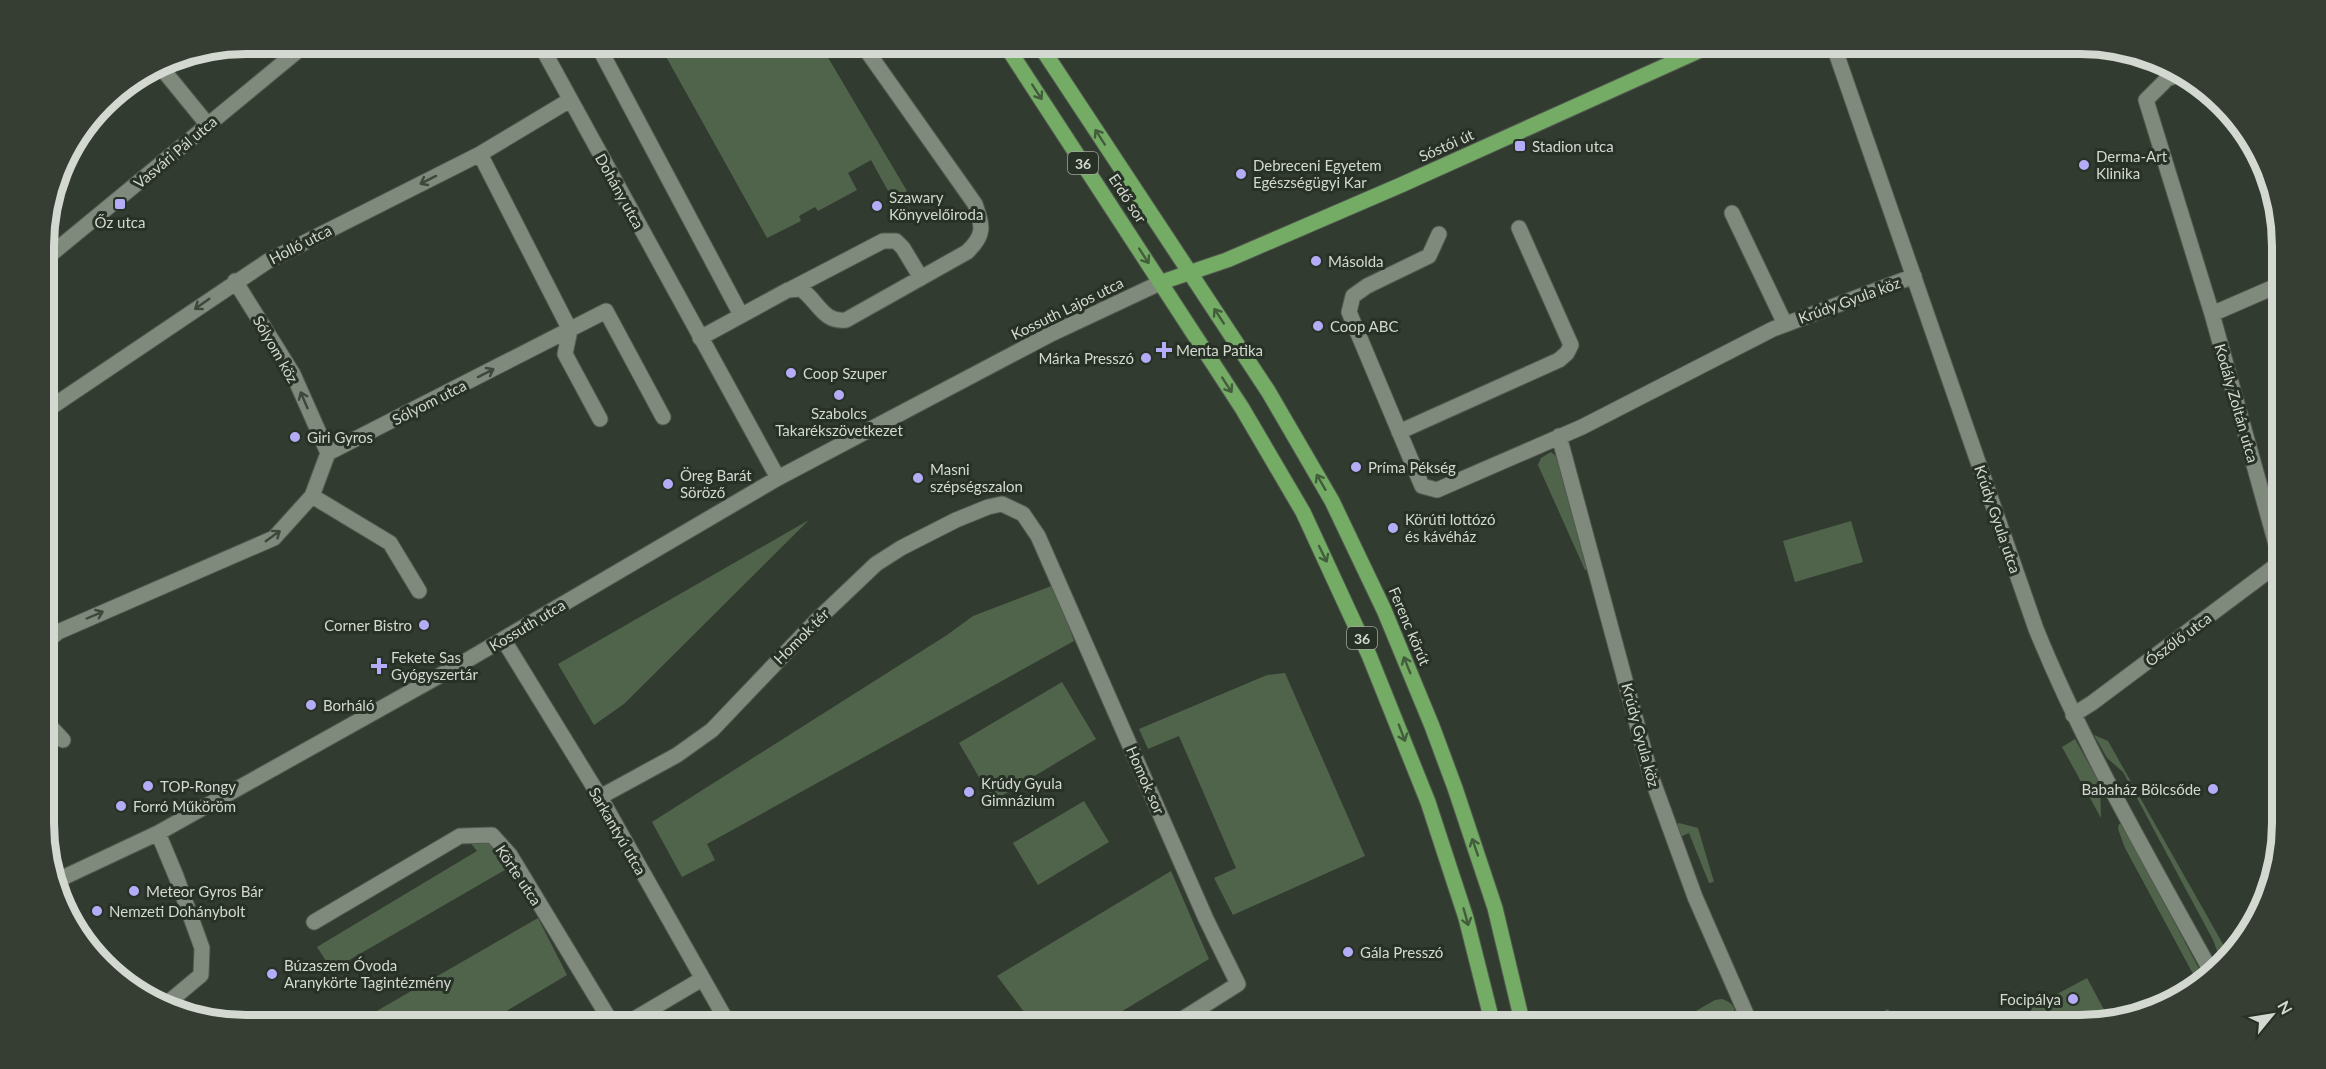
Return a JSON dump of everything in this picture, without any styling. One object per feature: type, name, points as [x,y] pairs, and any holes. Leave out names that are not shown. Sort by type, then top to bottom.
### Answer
[{"type":"main road","name":"Erdő sor","points":[[1012,54],[1162,282]]},
{"type":"main road","name":"Erdő sor","points":[[1046,54],[1191,273]]},
{"type":"main road","name":"Sóstói út","points":[[1191,273],[1401,185],[1692,54]]},
{"type":"main road","name":"Kossuth Lajos utca","points":[[1162,282],[1191,273]]},
{"type":"main road","name":"Ferenc körút","points":[[1191,273],[1268,391],[1332,501],[1384,610],[1432,726],[1495,908],[1521,1015]]},
{"type":"main road","name":"36","points":[[1162,282],[1242,408],[1303,512],[1352,617],[1401,730],[1428,802],[1466,918],[1490,1015]]},
{"type":"street","name":"Vasvári Pál utca","points":[[54,252],[294,54]]},
{"type":"street","name":"Dohány utca","points":[[545,54],[778,478]]},
{"type":"street","points":[[602,54],[741,315]]},
{"type":"street","points":[[788,290],[801,289],[827,317],[835,322],[846,320],[967,252],[978,241],[982,225],[975,204],[869,54]]},
{"type":"street","name":"Krúdy Gyula utca","points":[[1836,54],[2036,629],[2073,715],[2208,966]]},
{"type":"street","points":[[165,72],[208,125]]},
{"type":"street","name":"Kodály Zoltán utca","points":[[2171,78],[2146,100],[2212,314],[2272,526]]},
{"type":"street","name":"Holló utca","points":[[54,405],[235,281],[268,261],[480,154],[570,100]]},
{"type":"street","points":[[480,154],[570,330],[565,354],[600,419]]},
{"type":"street","points":[[1732,213],[1785,324]]},
{"type":"street","points":[[1399,432],[1532,373],[1559,360],[1567,353],[1571,345],[1519,228]]},
{"type":"street","name":"Krúdy Gyula köz","points":[[1439,234],[1429,256],[1367,286],[1353,296],[1349,312],[1422,486],[1437,490],[1559,436],[1785,324],[1914,276]]},
{"type":"street","points":[[700,338],[883,241],[896,241],[903,248],[921,278]]},
{"type":"street","name":"Sólyom köz","points":[[235,281],[293,374],[328,453]]},
{"type":"street","name":"Kossuth Lajos utca","points":[[963,381],[1049,335],[1162,282]]},
{"type":"street","points":[[2212,314],[2272,288]]},
{"type":"street","name":"Sólyom utca","points":[[328,453],[606,311],[663,417]]},
{"type":"street","name":"Kossuth utca","points":[[63,878],[158,832],[503,639],[778,478],[963,381]]},
{"type":"street","name":"Krúdy Gyula köz","points":[[1559,436],[1651,776],[1695,897],[1747,1015]]},
{"type":"street","points":[[54,635],[274,538],[312,495],[328,453]]},
{"type":"street","points":[[312,495],[390,543],[419,591]]},
{"type":"street","name":"Homok tér","points":[[600,797],[677,755],[712,730],[797,638],[876,564],[926,534],[988,507],[1002,504],[1017,510]]},
{"type":"street","name":"Homok sor","points":[[1017,510],[1023,514],[1038,536],[1206,919],[1238,984],[1189,1015]]},
{"type":"street","name":"Ószőlő utca","points":[[2073,715],[2272,568]]},
{"type":"street","name":"Sarkantyú utca","points":[[503,639],[600,797],[723,1015]]},
{"type":"street","points":[[54,730],[63,740]]},
{"type":"street","points":[[158,832],[202,948],[201,975],[172,999]]},
{"type":"street","name":"Körte utca","points":[[314,922],[460,836],[492,835],[510,855],[607,1015]]},
{"type":"street","points":[[641,1015],[702,979]]},
{"type":"green space","points":[[665,54],[826,54],[907,191],[892,198],[871,160],[848,173],[857,190],[818,211],[815,207],[799,216],[801,221],[767,238]]},
{"type":"green space","points":[[1551,452],[1557,457],[1588,569],[1585,570],[1538,465],[1541,458]]},
{"type":"green space","points":[[809,520],[624,704],[594,725],[558,664]]},
{"type":"green space","points":[[1851,521],[1863,562],[1795,582],[1783,541]]},
{"type":"green space","points":[[1054,585],[1074,641],[707,844],[715,860],[682,877],[652,822],[947,635],[973,616]]},
{"type":"green space","points":[[1285,673],[1365,856],[1233,915],[1214,878],[1236,868],[1179,736],[1148,749],[1139,729],[1267,675]]},
{"type":"green space","points":[[1062,682],[1096,739],[993,801],[959,743]]},
{"type":"green space","points":[[2094,735],[2108,741],[2225,948],[2219,956],[2213,940],[2123,772],[2107,758]]},
{"type":"green space","points":[[2075,739],[2100,784],[2101,818],[2062,747]]},
{"type":"green space","points":[[1084,801],[1109,842],[1038,885],[1013,843]]},
{"type":"green space","points":[[1679,823],[1698,828],[1714,882],[1709,883],[1689,833],[1678,838],[1676,825]]},
{"type":"green space","points":[[2119,824],[2122,824],[2201,972],[2195,977],[2125,848],[2118,829]]},
{"type":"green space","points":[[485,838],[497,846],[510,867],[332,970],[317,947],[477,851],[468,840]]},
{"type":"green space","points":[[1171,871],[1209,959],[1116,1015],[1026,1015],[997,976]]},
{"type":"green space","points":[[538,918],[567,975],[500,1015],[370,1015]]},
{"type":"green space","name":"Focipálya","points":[[2087,978],[2106,1013],[2092,1015],[2018,1015]]},
{"type":"green space","points":[[1722,999],[1730,1003],[1735,1015],[1689,1015],[1715,1000]]},
{"type":"green space","points":[[1888,1009],[1891,1015],[1877,1015]]},
{"type":"place","name":"Stadion utca","points":[[1520,146]]},
{"type":"place","name":"Derma-Art Klinika","points":[[2084,165]]},
{"type":"place","name":"Debreceni Egyetem Egészségügyi Kar","points":[[1241,174]]},
{"type":"place","name":"Őz utca","points":[[120,204]]},
{"type":"place","name":"Szawary Könyvelőiroda","points":[[877,206]]},
{"type":"place","name":"Másolda","points":[[1316,261]]},
{"type":"place","name":"Coop ABC","points":[[1318,326]]},
{"type":"place","name":"Menta Patika","points":[[1164,350]]},
{"type":"place","name":"Márka Presszó","points":[[1146,358]]},
{"type":"place","name":"Coop Szuper","points":[[791,373]]},
{"type":"place","name":"Szabolcs Takarékszövetkezet","points":[[839,395]]},
{"type":"place","name":"Giri Gyros","points":[[295,437]]},
{"type":"place","name":"Príma Pékség","points":[[1356,467]]},
{"type":"place","name":"Masni szépségszalon","points":[[918,478]]},
{"type":"place","name":"Öreg Barát Söröző","points":[[668,484]]},
{"type":"place","name":"Körúti lottózó és kávéház","points":[[1393,528]]},
{"type":"place","name":"Corner Bistro","points":[[424,625]]},
{"type":"place","name":"Fekete Sas Gyógyszertár","points":[[379,666]]},
{"type":"place","name":"Borháló","points":[[311,705]]},
{"type":"place","name":"TOP-Rongy","points":[[148,786]]},
{"type":"place","name":"Babaház Bölcsőde","points":[[2213,789]]},
{"type":"place","name":"Krúdy Gyula Gimnázium","points":[[969,792]]},
{"type":"place","name":"Forró Műköröm","points":[[121,806]]},
{"type":"place","name":"Meteor Gyros Bár","points":[[134,891]]},
{"type":"place","name":"Nemzeti Dohánybolt","points":[[97,911]]},
{"type":"place","name":"Gála Presszó","points":[[1348,952]]},
{"type":"place","name":"Búzaszem Óvoda Aranykörte Tagintézmény","points":[[272,974]]},
{"type":"place","name":"Focipálya","points":[[2073,999]]}]
